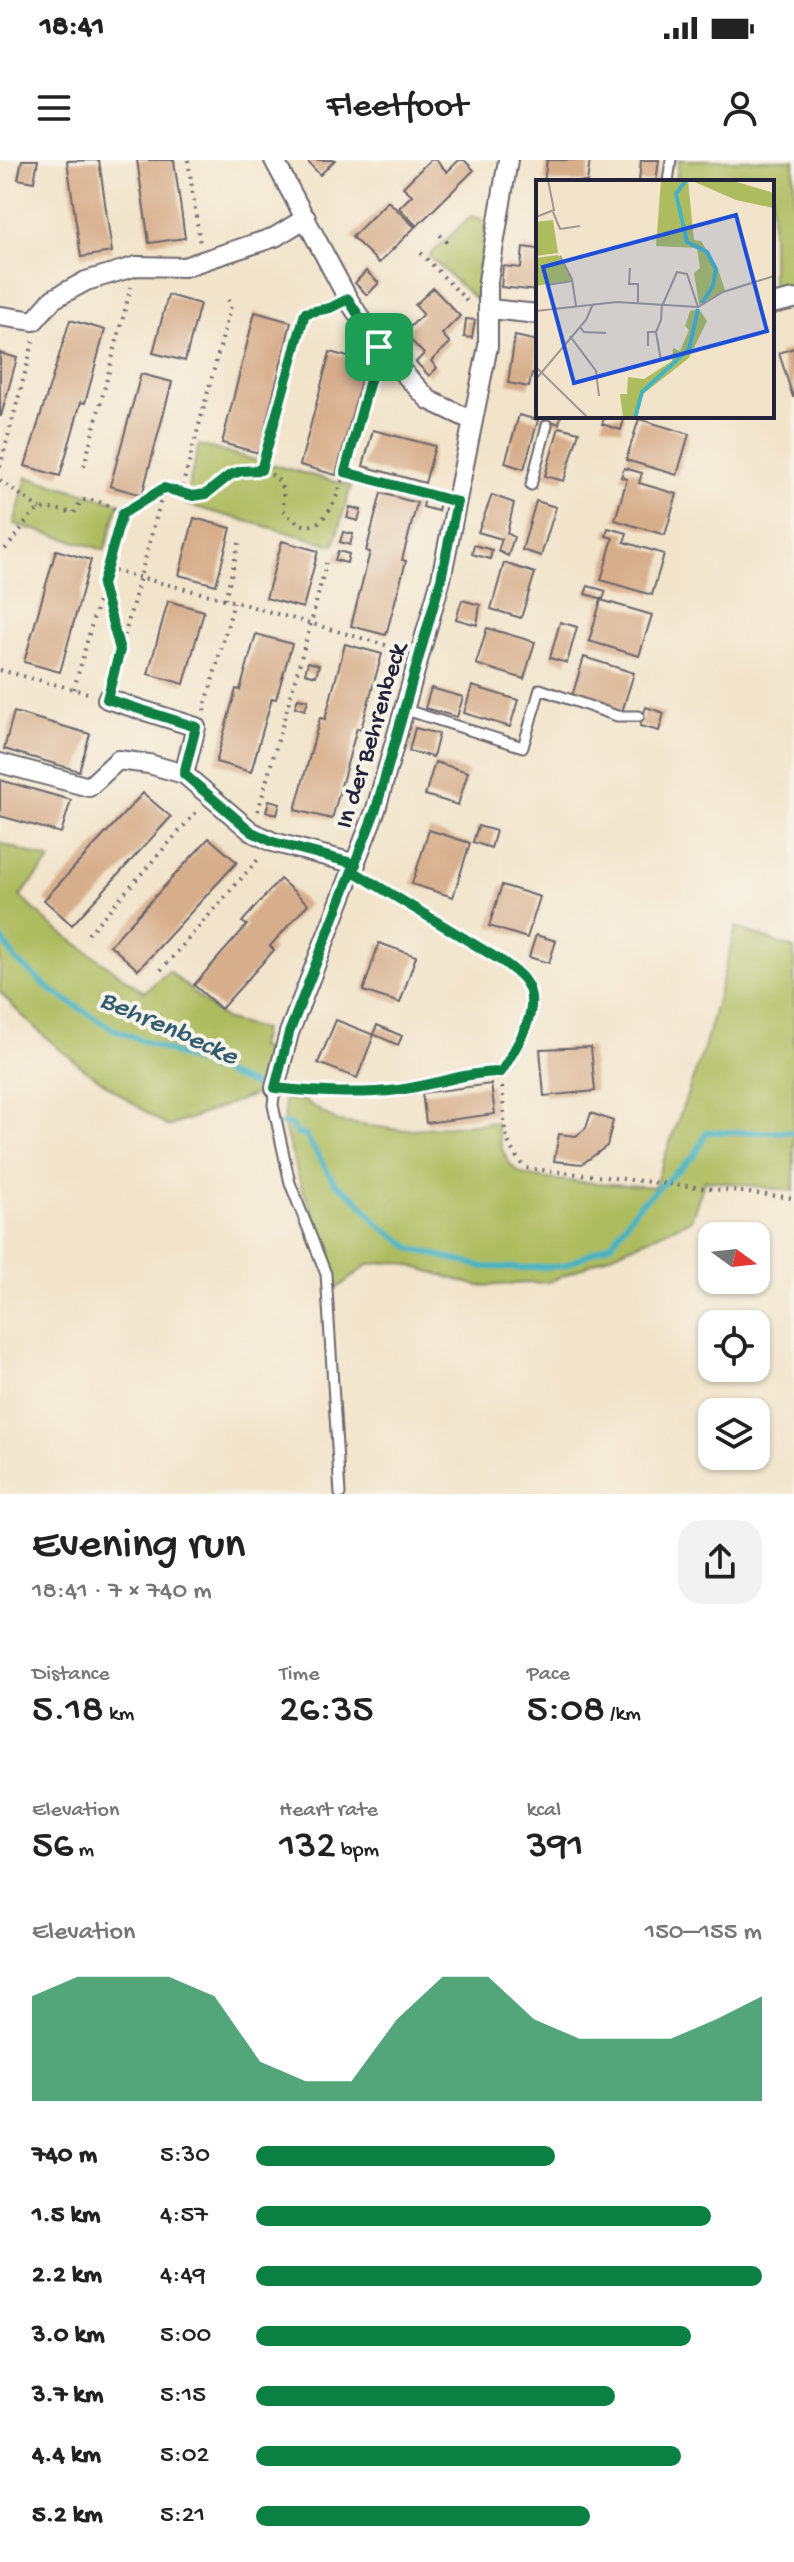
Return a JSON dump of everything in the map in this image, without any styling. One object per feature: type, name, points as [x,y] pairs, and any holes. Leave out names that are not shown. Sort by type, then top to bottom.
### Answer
[{"type":"street","points":[[274,160],[348,299],[379,347],[429,400],[473,421]]},
{"type":"street","name":"In der Behrenbeck","points":[[275,1088],[289,1033],[376,809],[441,579],[488,346],[488,281],[508,160]]},
{"type":"street","points":[[0,316],[34,321],[53,299],[86,281],[137,266],[184,267],[202,262],[275,237],[306,218]]},
{"type":"street","points":[[774,304],[794,299]]},
{"type":"street","points":[[490,309],[536,314]]},
{"type":"street","points":[[107,699],[196,727],[184,774]]},
{"type":"street","points":[[0,763],[89,787],[118,760],[149,764],[184,774],[252,832],[273,842],[354,868]]},
{"type":"lane","points":[[668,180],[671,160]]},
{"type":"lane","points":[[266,451],[305,313],[330,308],[348,299]]},
{"type":"lane","points":[[531,485],[547,425]]},
{"type":"lane","points":[[406,710],[523,747],[540,689],[617,716],[639,716]]},
{"type":"lane","points":[[275,1088],[327,1094],[398,1090],[481,1072],[501,1072],[529,1016],[531,1000],[526,981],[505,963],[354,868]]},
{"type":"lane","name":"In der Behrenbeck","points":[[275,1088],[273,1105],[290,1183],[326,1274],[340,1494]]},
{"type":"path","points":[[188,160],[202,262]]},
{"type":"path","points":[[440,235],[449,244]]},
{"type":"path","points":[[421,253],[462,294]]},
{"type":"path","points":[[84,466],[137,266]]},
{"type":"path","points":[[181,492],[231,306],[228,300]]},
{"type":"path","points":[[0,467],[37,330],[34,321]]},
{"type":"path","points":[[74,689],[122,514],[164,488],[193,496],[206,494],[230,475],[261,470],[273,473],[280,482],[285,495],[283,509],[293,521],[308,526],[318,523],[329,514],[338,497],[379,347]]},
{"type":"path","points":[[261,470],[266,451]]},
{"type":"path","points":[[345,472],[457,502]]},
{"type":"path","points":[[0,480],[40,509]]},
{"type":"path","points":[[0,670],[107,699],[164,488]]},
{"type":"path","points":[[5,549],[16,539],[28,516],[40,509],[49,507],[74,513],[82,500],[92,499],[108,504],[122,514]]},
{"type":"path","points":[[225,599],[239,543]]},
{"type":"path","points":[[252,832],[326,563]]},
{"type":"path","points":[[106,569],[225,599],[421,655]]},
{"type":"path","points":[[102,585],[120,650]]},
{"type":"path","points":[[196,727],[202,717],[234,602]]},
{"type":"path","points":[[88,934],[211,797]]},
{"type":"path","points":[[161,970],[273,842]]},
{"type":"path","points":[[501,1072],[505,1136],[512,1153],[525,1168],[794,1198]]},
{"type":"green space","points":[[679,160],[794,160],[794,293],[774,298],[774,180],[676,180]]},
{"type":"green space","points":[[471,216],[481,219],[485,227],[476,300],[429,256]]},
{"type":"green space","points":[[199,445],[351,486],[334,545],[184,504]]},
{"type":"green space","points":[[27,477],[119,503],[105,550],[14,524]]},
{"type":"green space","points":[[0,843],[51,860],[20,896],[51,925],[144,992],[169,971],[224,1019],[263,1030],[259,1047],[273,1054],[259,1093],[168,1127],[80,1065],[18,1012],[0,992]]},
{"type":"green space","points":[[736,927],[794,949],[794,1191],[705,1180],[691,1220],[549,1282],[478,1286],[398,1262],[369,1264],[335,1290],[330,1253],[301,1185],[285,1131],[284,1100],[303,1100],[338,1122],[401,1130],[496,1122],[505,1156],[519,1172],[562,1180],[654,1187],[705,1045]]},
{"type":"building","points":[[22,160],[38,160],[34,182],[18,179]]},
{"type":"building","points":[[99,160],[112,252],[81,257],[67,161]]},
{"type":"building","points":[[137,160],[174,160],[185,238],[149,243]]},
{"type":"building","points":[[306,160],[335,160],[320,175]]},
{"type":"building","points":[[430,160],[436,160],[447,172],[459,160],[464,160],[474,170],[417,226],[399,208],[412,195],[403,187]]},
{"type":"building","points":[[547,160],[590,160],[587,180],[544,180]]},
{"type":"building","points":[[641,160],[659,160],[656,180],[639,180]]},
{"type":"building","points":[[388,201],[415,227],[379,263],[352,237]]},
{"type":"building","points":[[523,247],[536,249],[536,291],[501,287],[503,266],[521,268]]},
{"type":"building","points":[[366,271],[379,283],[367,295],[355,283]]},
{"type":"building","points":[[433,288],[460,316],[442,334],[450,343],[431,361],[437,368],[429,376],[416,362],[424,354],[404,333],[423,314],[415,305]]},
{"type":"building","points":[[168,295],[200,304],[185,361],[153,353]]},
{"type":"building","points":[[255,312],[291,322],[259,453],[222,443]]},
{"type":"building","points":[[466,319],[475,320],[472,338],[464,337]]},
{"type":"building","points":[[70,320],[105,330],[60,476],[25,466]]},
{"type":"building","points":[[515,336],[536,341],[535,373],[532,373],[529,387],[508,383]]},
{"type":"building","points":[[794,348],[794,397],[793,397],[779,353]]},
{"type":"building","points":[[330,352],[366,362],[336,475],[300,465]]},
{"type":"building","points":[[0,353],[17,358],[1,416],[0,416]]},
{"type":"building","points":[[141,374],[172,382],[142,495],[110,486]]},
{"type":"building","points":[[519,415],[538,420],[524,469],[505,463]]},
{"type":"building","points":[[542,418],[560,418],[559,424]]},
{"type":"building","points":[[604,418],[624,418],[621,430],[602,424]]},
{"type":"building","points":[[639,419],[689,434],[677,475],[626,460]]},
{"type":"building","points":[[559,427],[579,432],[564,481],[545,476]]},
{"type":"building","points":[[373,430],[435,446],[425,483],[363,466]]},
{"type":"building","points":[[624,468],[642,473],[639,483],[677,494],[665,535],[615,520],[627,479],[621,477]]},
{"type":"building","points":[[381,493],[417,503],[402,560],[406,561],[386,635],[351,626]]},
{"type":"building","points":[[492,495],[514,503],[507,533],[514,537],[508,556],[498,551],[502,539],[478,532]]},
{"type":"building","points":[[425,498],[440,502],[438,511],[423,507]]},
{"type":"building","points":[[536,501],[556,507],[541,556],[522,550]]},
{"type":"building","points":[[350,507],[361,510],[358,521],[347,518]]},
{"type":"building","points":[[194,518],[231,528],[216,585],[179,575]]},
{"type":"building","points":[[608,528],[627,533],[624,542],[664,554],[652,595],[601,580],[613,538],[606,536]]},
{"type":"building","points":[[343,532],[353,534],[350,545],[340,542]]},
{"type":"building","points":[[282,541],[318,551],[303,608],[266,598]]},
{"type":"building","points":[[474,545],[492,550],[490,559],[472,554]]},
{"type":"building","points":[[56,550],[91,560],[60,672],[24,662]]},
{"type":"building","points":[[338,551],[349,554],[347,563],[335,560]]},
{"type":"building","points":[[504,563],[535,573],[521,618],[491,609]]},
{"type":"building","points":[[588,586],[606,591],[603,599],[585,594]]},
{"type":"building","points":[[462,600],[480,605],[477,625],[456,619]]},
{"type":"building","points":[[601,600],[652,615],[639,656],[589,641]]},
{"type":"building","points":[[168,601],[204,611],[184,684],[148,674]]},
{"type":"building","points":[[560,622],[577,627],[567,663],[550,658]]},
{"type":"building","points":[[487,628],[535,642],[524,679],[476,664]]},
{"type":"building","points":[[256,634],[292,644],[276,699],[272,698],[251,772],[216,762],[236,689],[240,690]]},
{"type":"building","points":[[345,644],[382,654],[361,729],[357,728],[332,819],[295,810],[320,718],[325,719]]},
{"type":"building","points":[[584,657],[634,673],[622,712],[572,696]]},
{"type":"building","points":[[308,662],[319,665],[316,676],[305,673]]},
{"type":"building","points":[[472,686],[518,700],[510,727],[464,713]]},
{"type":"building","points":[[431,688],[463,697],[457,717],[425,708]]},
{"type":"building","points":[[298,698],[308,700],[305,710],[295,707]]},
{"type":"building","points":[[646,707],[664,713],[659,731],[640,726]]},
{"type":"building","points":[[14,712],[90,734],[79,771],[4,749]]},
{"type":"building","points":[[415,728],[439,734],[433,757],[409,751]]},
{"type":"building","points":[[435,762],[468,772],[458,805],[425,795]]},
{"type":"building","points":[[0,780],[71,800],[61,833],[0,816]]},
{"type":"building","points":[[143,793],[171,817],[72,925],[44,900]]},
{"type":"building","points":[[269,800],[280,803],[277,815],[266,812]]},
{"type":"building","points":[[478,826],[496,831],[491,848],[473,842]]},
{"type":"building","points":[[429,830],[470,843],[453,897],[412,884]]},
{"type":"building","points":[[209,838],[237,862],[138,970],[110,945]]},
{"type":"building","points":[[280,879],[308,904],[270,946],[274,950],[221,1009],[194,985],[247,925],[242,922]]},
{"type":"building","points":[[502,885],[540,897],[527,938],[489,926]]},
{"type":"building","points":[[536,935],[556,941],[549,963],[529,957]]},
{"type":"building","points":[[379,943],[416,956],[400,1003],[363,991]]},
{"type":"building","points":[[336,1020],[374,1035],[357,1078],[318,1063]]},
{"type":"building","points":[[377,1025],[402,1036],[398,1045],[373,1034]]},
{"type":"building","points":[[591,1047],[595,1091],[544,1096],[540,1049]]},
{"type":"building","points":[[491,1084],[495,1114],[426,1123],[422,1093]]},
{"type":"building","points":[[591,1113],[613,1121],[607,1146],[582,1164],[554,1161],[559,1134],[576,1136],[586,1128]]},
{"type":"waterway","name":"Behrenbecke","points":[[0,936],[16,960],[52,991],[111,1028],[255,1086]]},
{"type":"waterway","name":"Behrenbecke","points":[[282,1124],[290,1124],[297,1134],[305,1135],[335,1183],[356,1198],[378,1224],[413,1249],[484,1267],[520,1268],[563,1266],[612,1243],[637,1207],[694,1156],[707,1132],[794,1132]]},
{"type":"route","points":[[379,347],[345,472],[457,502],[441,579],[376,809],[353,871],[289,1033],[280,1062],[275,1088],[327,1094],[398,1090],[481,1072],[501,1072],[529,1016],[531,1000],[526,981],[505,963],[450,928],[353,871],[356,864],[273,842],[252,832],[184,774],[196,727],[107,699],[120,650],[102,585],[122,514],[164,488],[193,496],[206,494],[230,475],[252,469],[261,470],[305,313],[330,308],[348,299],[379,347]]}]
